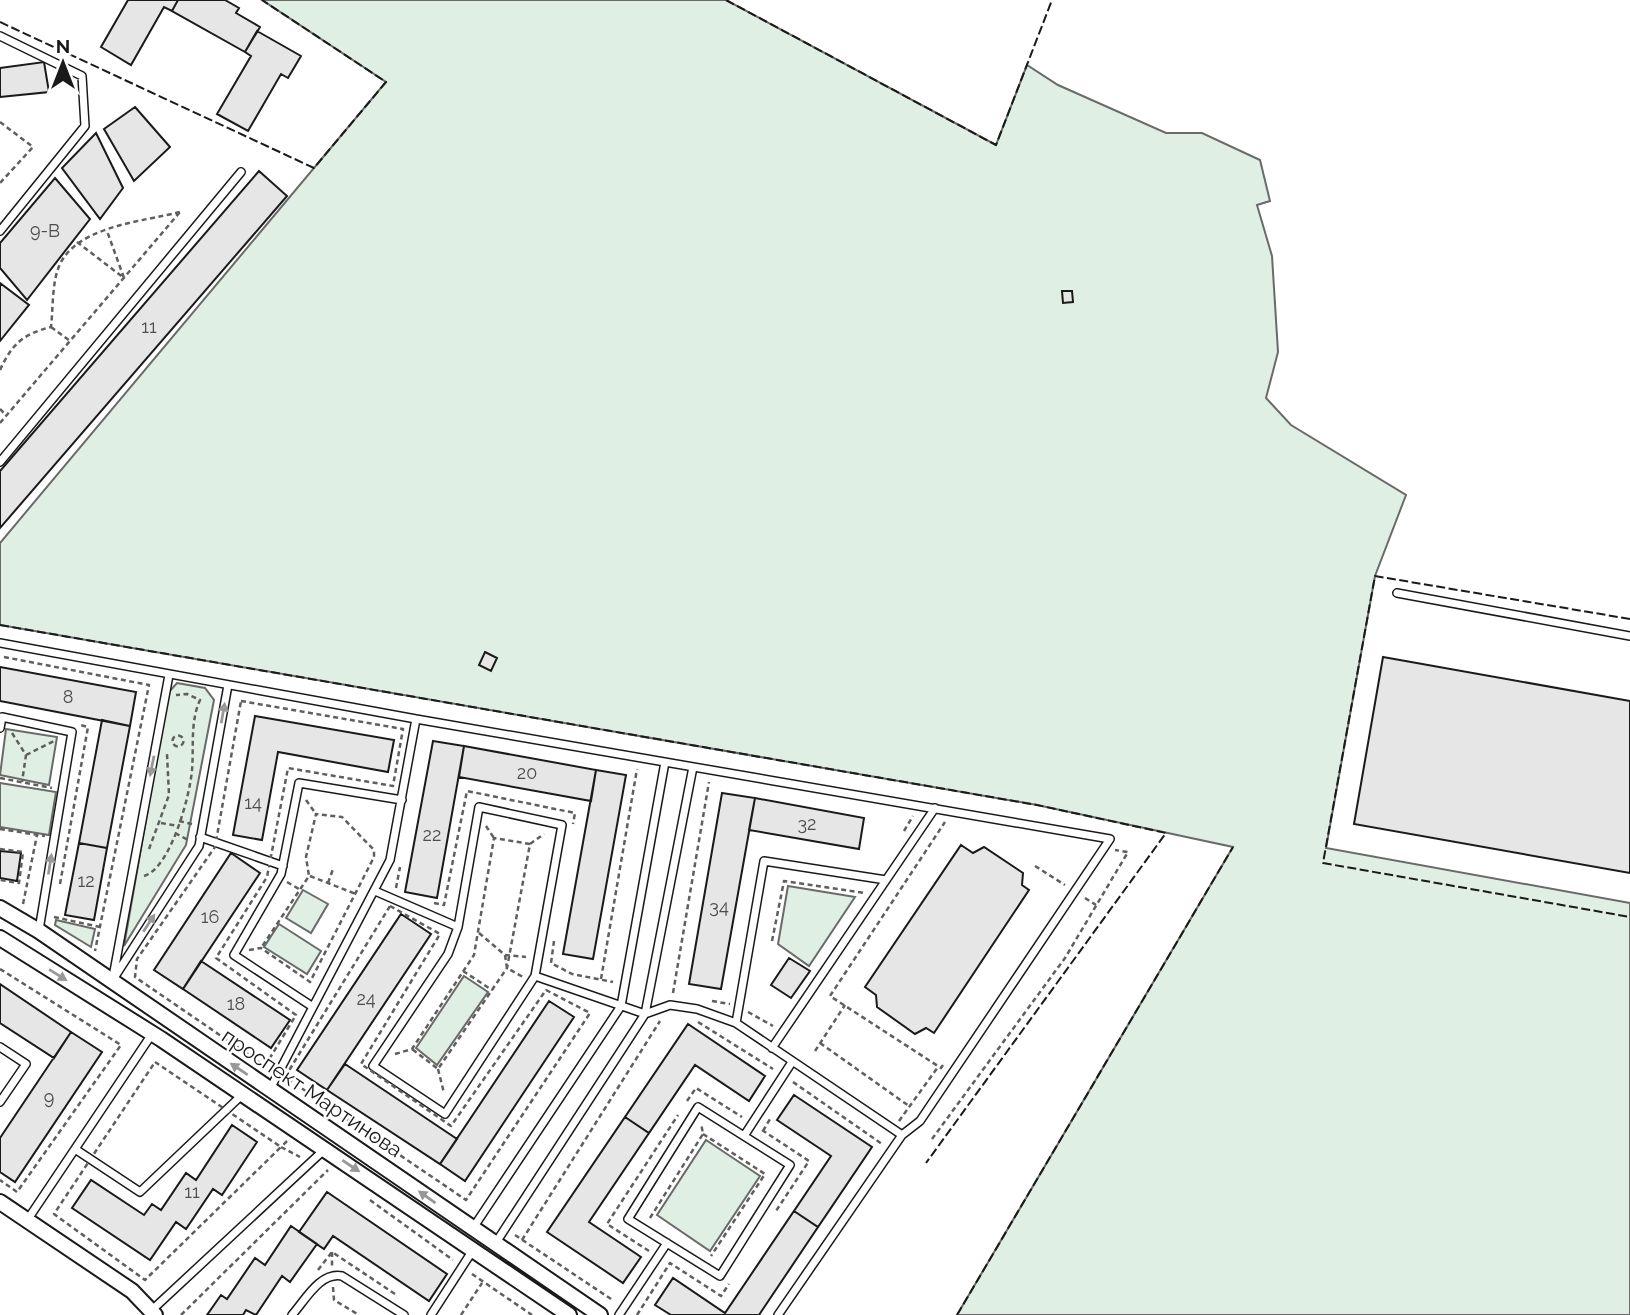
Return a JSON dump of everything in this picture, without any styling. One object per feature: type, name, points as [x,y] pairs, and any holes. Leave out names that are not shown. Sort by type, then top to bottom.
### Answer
[{"type":"street","name":"проспект Мартинова","points":[[0,908],[39,931],[600,1315]]},
{"type":"street","points":[[24,954],[39,931]]},
{"type":"street","name":"проспект Мартинова","points":[[0,938],[243,1094],[569,1315]]},
{"type":"street","points":[[152,1034],[163,1018]]},
{"type":"street","points":[[325,1149],[339,1136]]},
{"type":"street","points":[[0,1202],[132,1291],[154,1312]]},
{"type":"street","points":[[473,1250],[483,1236]]},
{"type":"lane","points":[[0,36],[82,76],[85,126],[0,231]]},
{"type":"lane","points":[[0,462],[242,172]]},
{"type":"lane","points":[[1397,593],[1630,636]]},
{"type":"lane","points":[[0,643],[416,719],[1110,839],[920,1121],[902,1135],[778,1315]]},
{"type":"lane","points":[[112,981],[169,675]]},
{"type":"lane","points":[[112,981],[199,841],[228,685]]},
{"type":"lane","points":[[0,728],[2,717],[72,732],[39,931]]},
{"type":"lane","points":[[270,1089],[390,860],[416,719]]},
{"type":"lane","points":[[665,762],[621,1006],[482,1214],[483,1236],[505,1228],[645,1014],[693,767]]},
{"type":"lane","points":[[313,1007],[234,955],[272,893],[283,866],[299,783],[402,800]]},
{"type":"lane","points":[[479,807],[562,825],[540,959],[533,979],[445,1114],[373,1066],[448,954],[458,928],[479,807]]},
{"type":"lane","points":[[772,1048],[935,808]]},
{"type":"lane","points":[[199,841],[283,866]]},
{"type":"lane","points":[[736,1023],[764,861],[886,880]]},
{"type":"lane","points":[[375,891],[458,928]]},
{"type":"lane","points":[[533,979],[645,1014],[670,1005],[697,1009],[736,1023],[902,1135]]},
{"type":"lane","points":[[28,1219],[152,1034]]},
{"type":"lane","points":[[0,1047],[26,1064],[0,1102]]},
{"type":"lane","points":[[744,1136],[792,1062]]},
{"type":"lane","points":[[75,1149],[140,1192],[243,1094]]},
{"type":"lane","points":[[698,1107],[744,1136],[790,1165],[720,1276],[628,1219],[698,1107]]},
{"type":"lane","points":[[154,1312],[325,1149]]},
{"type":"lane","points":[[619,1315],[667,1243]]},
{"type":"lane","points":[[431,1315],[473,1250]]},
{"type":"lane","points":[[292,1315],[324,1278],[332,1275],[342,1276],[404,1315]]},
{"type":"path","points":[[0,122],[33,147],[0,183]]},
{"type":"path","points":[[0,422],[180,212],[107,231],[77,242],[57,270],[51,327]]},
{"type":"path","points":[[107,231],[124,278]]},
{"type":"path","points":[[77,242],[124,278]]},
{"type":"path","points":[[0,370],[11,346],[29,332],[51,327],[70,341]]},
{"type":"path","points":[[0,409],[6,415]]},
{"type":"path","points":[[0,656],[149,685],[95,951],[85,945]]},
{"type":"path","points":[[175,695],[187,694],[200,700]]},
{"type":"path","points":[[141,871],[144,876],[157,868],[178,826],[192,772],[193,724],[200,700],[207,696]]},
{"type":"path","points":[[2,717],[26,755],[22,782]]},
{"type":"path","points":[[145,856],[161,822],[169,795],[170,772],[166,751]]},
{"type":"path","points":[[601,979],[637,769]]},
{"type":"path","points":[[0,778],[62,790]]},
{"type":"path","points":[[691,778],[709,781]]},
{"type":"path","points":[[432,902],[444,905],[467,791],[575,813],[573,827]]},
{"type":"path","points":[[901,835],[915,813],[902,811]]},
{"type":"path","points":[[316,814],[342,817],[374,850],[374,857],[310,982],[261,948],[309,876],[306,857],[316,814]]},
{"type":"path","points":[[930,816],[947,819],[830,996],[941,1068],[949,1056]]},
{"type":"path","points":[[161,822],[178,826]]},
{"type":"path","points":[[0,829],[55,838]]},
{"type":"path","points":[[175,833],[199,841]]},
{"type":"path","points":[[23,907],[37,835]]},
{"type":"path","points":[[438,1069],[508,968],[530,844],[494,838],[474,955],[411,1049],[438,1069],[448,1110]]},
{"type":"path","points":[[932,1139],[1065,958],[1128,852],[1104,848]]},
{"type":"path","points":[[0,849],[23,852],[19,883],[0,880]]},
{"type":"path","points":[[395,893],[400,866]]},
{"type":"path","points":[[21,869],[30,870]]},
{"type":"path","points":[[328,883],[333,869]]},
{"type":"path","points":[[309,876],[355,894]]},
{"type":"path","points":[[1066,886],[1073,876]]},
{"type":"path","points":[[772,940],[784,881],[864,893],[874,878]]},
{"type":"path","points":[[466,1200],[590,1013],[546,990],[452,1126],[360,1064],[440,934],[390,906],[285,1077],[466,1200],[482,1214]]},
{"type":"path","points":[[54,917],[100,928]]},
{"type":"path","points":[[478,932],[505,956],[508,968]]},
{"type":"path","points":[[555,936],[551,963],[572,974],[625,985]]},
{"type":"path","points":[[505,956],[510,953],[540,959]]},
{"type":"path","points":[[508,968],[533,979]]},
{"type":"path","points":[[0,969],[121,1045],[18,1192],[0,1180]]},
{"type":"path","points":[[463,971],[492,990]]},
{"type":"path","points":[[650,990],[683,996]]},
{"type":"path","points":[[705,1000],[739,1006],[775,1028]]},
{"type":"path","points":[[815,1051],[845,1005]]},
{"type":"path","points":[[820,1043],[909,1106]]},
{"type":"path","points":[[642,1261],[649,1251],[607,1224],[696,1087],[809,1160],[772,1217]]},
{"type":"path","points":[[659,1224],[649,1217],[703,1134],[765,1174],[711,1257],[700,1251]]},
{"type":"path","points":[[181,1315],[328,1170]]},
{"type":"path","points":[[362,1194],[532,1315]]},
{"type":"path","points":[[505,1228],[616,1303],[622,1292]]},
{"type":"path","points":[[637,1315],[670,1263],[721,1296],[736,1273]]},
{"type":"path","points":[[461,1315],[483,1281]]},
{"type":"green space","points":[[262,0],[726,0],[996,145],[1027,65],[1058,85],[1166,133],[1202,133],[1260,160],[1270,201],[1257,205],[1272,256],[1278,352],[1266,398],[1291,425],[1406,495],[1375,576],[1326,848],[1630,903],[1630,1315],[957,1315],[1233,847],[1037,805],[0,625],[0,543],[386,82]]},
{"type":"green space","points":[[177,683],[205,688],[214,700],[186,845],[124,946],[168,693]]},
{"type":"green space","points":[[6,729],[57,737],[49,785],[0,775]]},
{"type":"green space","points":[[0,783],[56,792],[49,835],[0,827]]},
{"type":"green space","points":[[788,886],[855,897],[809,966],[778,944]]},
{"type":"green space","points":[[303,890],[328,904],[311,933],[286,918]]},
{"type":"green space","points":[[56,920],[95,929],[91,947],[55,925]]},
{"type":"green space","points":[[279,924],[321,951],[307,974],[264,947]]},
{"type":"green space","points":[[464,976],[488,992],[437,1065],[416,1048]]},
{"type":"green space","points":[[706,1140],[760,1176],[710,1251],[657,1215]]},
{"type":"building","points":[[128,0],[178,0],[172,11],[164,7],[131,65],[101,47]]},
{"type":"building","points":[[178,0],[225,0],[239,8],[236,13],[260,27],[245,52],[172,11]]},
{"type":"building","points":[[257,31],[301,56],[288,78],[281,74],[248,131],[217,114],[251,56],[245,52]]},
{"type":"building","points":[[44,62],[49,92],[0,97],[0,68]]},
{"type":"building","points":[[135,107],[170,147],[134,181],[104,129]]},
{"type":"building","points":[[96,133],[123,188],[100,219],[62,168]]},
{"type":"building","points":[[259,171],[287,196],[0,528],[0,471]]},
{"type":"building","points":[[55,178],[90,219],[27,300],[0,268],[0,243]]},
{"type":"building","points":[[0,283],[29,305],[0,341]]},
{"type":"building","points":[[1062,291],[1072,291],[1073,302],[1063,303]]},
{"type":"building","points":[[485,652],[497,658],[491,671],[479,665]]},
{"type":"building","points":[[1383,657],[1630,701],[1630,873],[1354,824]]},
{"type":"building","points":[[0,667],[136,692],[130,726],[0,701]]},
{"type":"building","points":[[255,716],[394,740],[388,772],[278,752],[262,840],[233,835]]},
{"type":"building","points":[[102,720],[130,726],[107,848],[79,843]]},
{"type":"building","points":[[433,741],[464,746],[437,898],[405,892]]},
{"type":"building","points":[[464,746],[596,770],[591,801],[459,777]]},
{"type":"building","points":[[596,770],[626,775],[593,959],[563,954]]},
{"type":"building","points":[[722,793],[755,798],[721,989],[689,984]]},
{"type":"building","points":[[755,798],[864,818],[859,849],[749,830]]},
{"type":"building","points":[[79,843],[107,848],[94,920],[65,915]]},
{"type":"building","points":[[961,845],[973,853],[984,847],[1023,873],[1022,885],[1029,890],[934,1033],[926,1028],[915,1034],[877,1007],[876,995],[865,987]]},
{"type":"building","points":[[0,851],[21,853],[17,881],[0,878]]},
{"type":"building","points":[[231,853],[260,873],[183,989],[154,970]]},
{"type":"building","points":[[401,914],[431,934],[327,1090],[297,1070]]},
{"type":"building","points":[[789,958],[810,971],[791,998],[771,985]]},
{"type":"building","points":[[201,961],[290,1020],[271,1048],[183,989]]},
{"type":"building","points":[[0,984],[71,1032],[54,1058],[0,1023]]},
{"type":"building","points":[[549,1001],[574,1017],[465,1181],[440,1164]]},
{"type":"building","points":[[688,1024],[765,1076],[749,1101],[695,1065],[649,1133],[625,1117]]},
{"type":"building","points":[[71,1032],[102,1052],[15,1182],[0,1172],[0,1138]]},
{"type":"building","points":[[345,1064],[457,1139],[440,1164],[327,1090]]},
{"type":"building","points":[[794,1095],[872,1147],[818,1227],[794,1211],[831,1156],[777,1120]]},
{"type":"building","points":[[625,1117],[649,1133],[589,1222],[641,1257],[623,1283],[547,1232]]},
{"type":"building","points":[[232,1125],[257,1142],[222,1195],[213,1189],[186,1229],[176,1222],[150,1260],[72,1208],[91,1180],[144,1215],[152,1204],[161,1210],[186,1173],[196,1180]]},
{"type":"building","points":[[327,1192],[447,1274],[429,1301],[333,1236],[324,1249],[299,1232]]},
{"type":"building","points":[[794,1211],[818,1227],[759,1315],[671,1315],[655,1305],[673,1278],[725,1313]]},
{"type":"building","points":[[291,1226],[317,1244],[290,1282],[282,1276],[256,1315],[246,1310],[243,1315],[207,1315],[221,1295],[227,1299],[255,1258],[265,1265]]},
{"type":"fence","points":[[0,22],[314,168],[386,82],[262,0]]},
{"type":"fence","points":[[726,0],[996,145],[1052,0]]},
{"type":"fence","points":[[1630,619],[1375,576],[1323,863],[1630,917]]},
{"type":"fence","points":[[0,625],[1037,805],[1166,833],[926,1163]]},
{"type":"fence","points":[[957,1315],[1233,847]]}]
